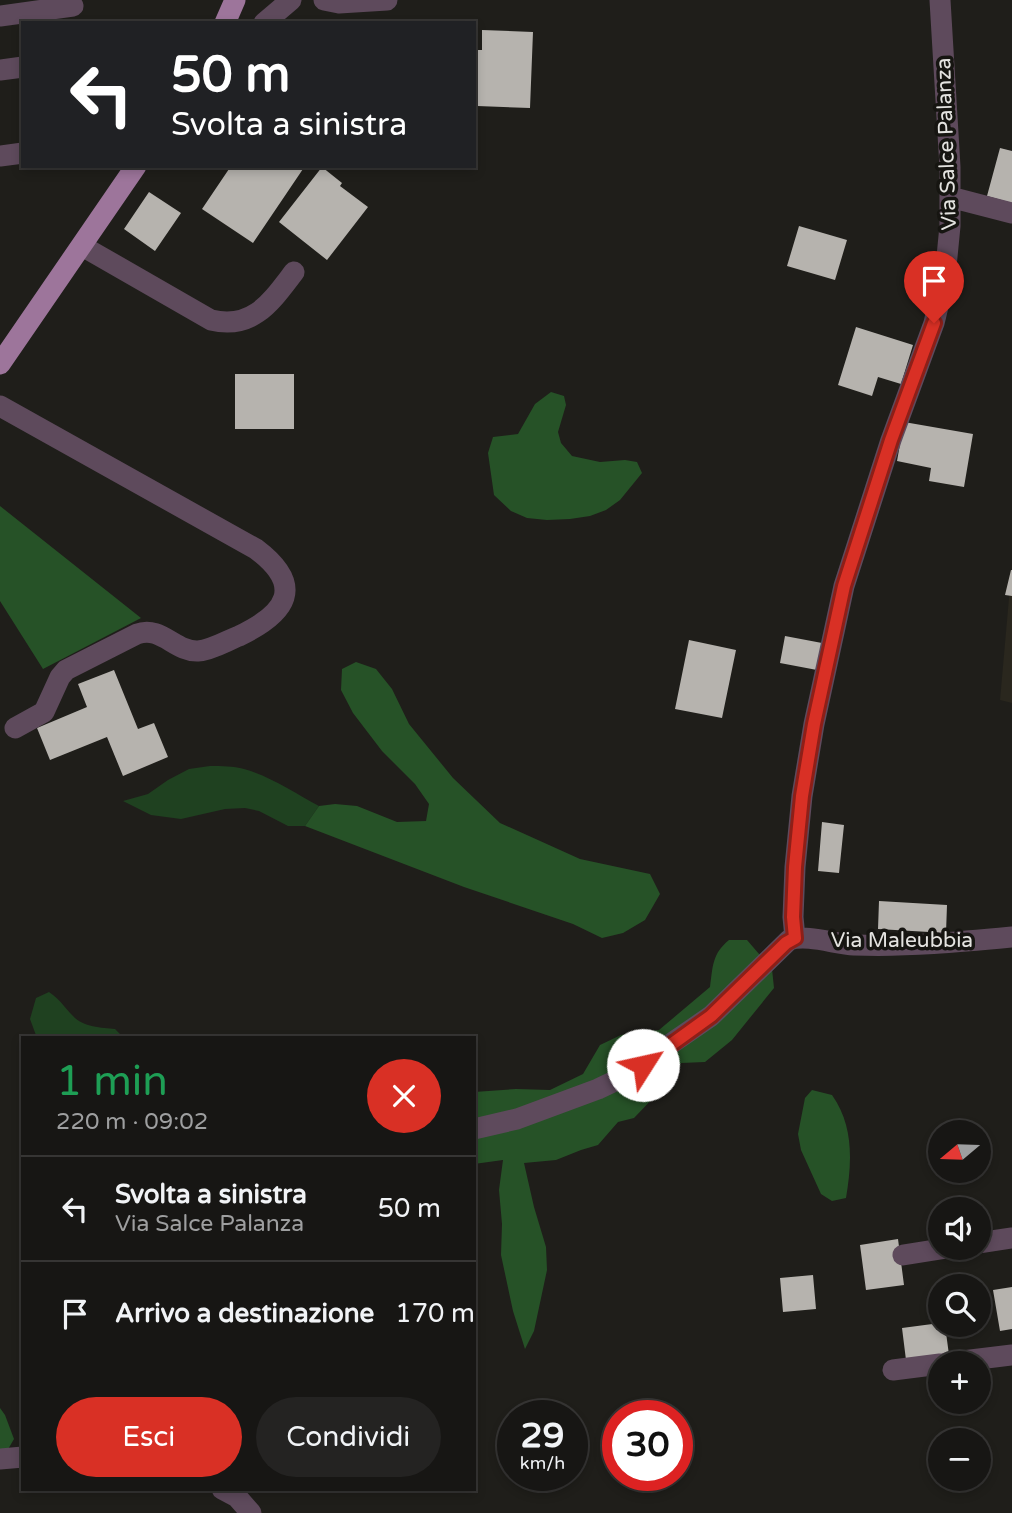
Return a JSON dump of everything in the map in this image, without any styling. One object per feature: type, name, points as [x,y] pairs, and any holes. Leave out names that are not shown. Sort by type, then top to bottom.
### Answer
[{"type":"main road","points":[[226,21],[234,0]]},
{"type":"main road","points":[[0,364],[135,168]]},
{"type":"street","points":[[266,21],[291,0]]},
{"type":"street","points":[[324,0],[339,3],[387,0]]},
{"type":"street","name":"Via Salce Palanza","points":[[795,938],[793,917],[796,855],[802,796],[844,586],[891,440],[934,323],[945,276],[950,226],[950,167],[940,0]]},
{"type":"street","points":[[0,16],[73,6]]},
{"type":"street","points":[[0,70],[21,67]]},
{"type":"street","points":[[0,156],[21,153]]},
{"type":"street","points":[[950,197],[1012,213]]},
{"type":"street","points":[[82,246],[211,320],[221,322],[241,321],[260,312],[294,272]]},
{"type":"street","points":[[0,406],[248,545],[280,572],[285,591],[282,604],[274,615],[256,627],[214,646],[187,650],[153,632],[146,632],[71,667],[60,677],[44,712],[15,728]]},
{"type":"street","name":"Via Maleubbia","points":[[795,938],[853,945],[952,943],[1012,937]]},
{"type":"street","points":[[476,1129],[517,1119],[621,1078],[711,1016],[786,943],[795,938]]},
{"type":"street","points":[[991,1241],[1012,1238]]},
{"type":"street","points":[[903,1255],[928,1251]]},
{"type":"street","points":[[991,1358],[1012,1355]]},
{"type":"street","points":[[893,1370],[928,1366]]},
{"type":"street","points":[[0,1459],[21,1457]]},
{"type":"street","points":[[228,1499],[237,1497],[251,1513]]},
{"type":"shaded area","points":[[1012,564],[1012,703],[1000,700]]},
{"type":"green space","points":[[551,392],[564,396],[566,405],[558,432],[561,443],[572,456],[600,462],[637,462],[642,473],[620,500],[606,510],[570,519],[527,518],[511,511],[494,495],[488,453],[493,437],[518,434],[535,404]]},
{"type":"green space","points":[[0,506],[141,618],[43,669],[0,601]]},
{"type":"green space","points":[[356,662],[376,669],[392,689],[409,724],[453,778],[500,823],[580,859],[650,874],[660,894],[645,920],[623,933],[602,938],[573,924],[464,887],[305,826],[319,806],[335,804],[357,806],[397,822],[426,821],[429,804],[415,784],[382,751],[353,713],[341,690],[342,669]]},
{"type":"green space","points":[[210,766],[236,767],[254,772],[319,806],[305,826],[288,826],[259,811],[245,808],[225,809],[181,819],[151,815],[123,801],[148,794],[189,769]]},
{"type":"green space","points":[[729,940],[747,940],[772,969],[774,988],[732,1040],[705,1062],[681,1063],[634,1118],[618,1122],[598,1145],[556,1160],[524,1163],[546,1247],[547,1270],[534,1331],[525,1349],[513,1311],[501,1255],[499,1190],[503,1160],[476,1164],[476,1092],[550,1090],[583,1074],[600,1045],[621,1035],[659,1030],[710,987],[716,955]]},
{"type":"green space","points":[[49,992],[77,1020],[93,1026],[115,1029],[122,1036],[36,1036],[30,1019],[36,998]]},
{"type":"green space","points":[[812,1090],[832,1095],[844,1119],[850,1145],[846,1198],[832,1201],[821,1194],[801,1150],[798,1134],[805,1098]]},
{"type":"green space","points":[[0,1408],[14,1439],[0,1463]]},
{"type":"building","points":[[482,30],[533,32],[530,108],[477,106],[476,124],[476,50],[482,50]]},
{"type":"building","points":[[1000,148],[1012,151],[1012,203],[987,196]]},
{"type":"building","points":[[230,168],[304,168],[253,243],[202,209]]},
{"type":"building","points":[[321,168],[368,207],[327,260],[279,222]]},
{"type":"building","points":[[149,192],[181,213],[155,251],[124,229]]},
{"type":"building","points":[[799,226],[847,240],[835,280],[787,266]]},
{"type":"building","points":[[856,327],[913,345],[901,384],[878,377],[872,396],[838,385]]},
{"type":"building","points":[[235,374],[294,374],[294,429],[235,429]]},
{"type":"building","points":[[904,422],[973,434],[964,487],[929,481],[931,468],[897,461]]},
{"type":"building","points":[[1012,570],[1012,596],[1005,595]]},
{"type":"building","points":[[785,636],[822,643],[817,670],[780,663]]},
{"type":"building","points":[[689,640],[736,650],[722,718],[675,709]]},
{"type":"building","points":[[114,670],[138,729],[154,723],[168,757],[123,776],[107,737],[50,760],[37,728],[87,707],[78,684]]},
{"type":"building","points":[[822,822],[844,825],[839,873],[818,871]]},
{"type":"building","points":[[879,901],[947,905],[946,933],[878,929]]},
{"type":"building","points":[[898,1239],[904,1285],[866,1290],[860,1245]]},
{"type":"building","points":[[813,1275],[816,1309],[783,1312],[780,1278]]},
{"type":"building","points":[[1012,1287],[1012,1329],[1000,1331],[993,1290]]},
{"type":"building","points":[[928,1325],[928,1337],[947,1337],[948,1351],[928,1351],[928,1357],[906,1360],[902,1328]]},
{"type":"route","points":[[643,1065],[711,1016],[789,940],[795,938],[795,867],[802,796],[814,724],[844,586],[891,440],[934,323]]}]
